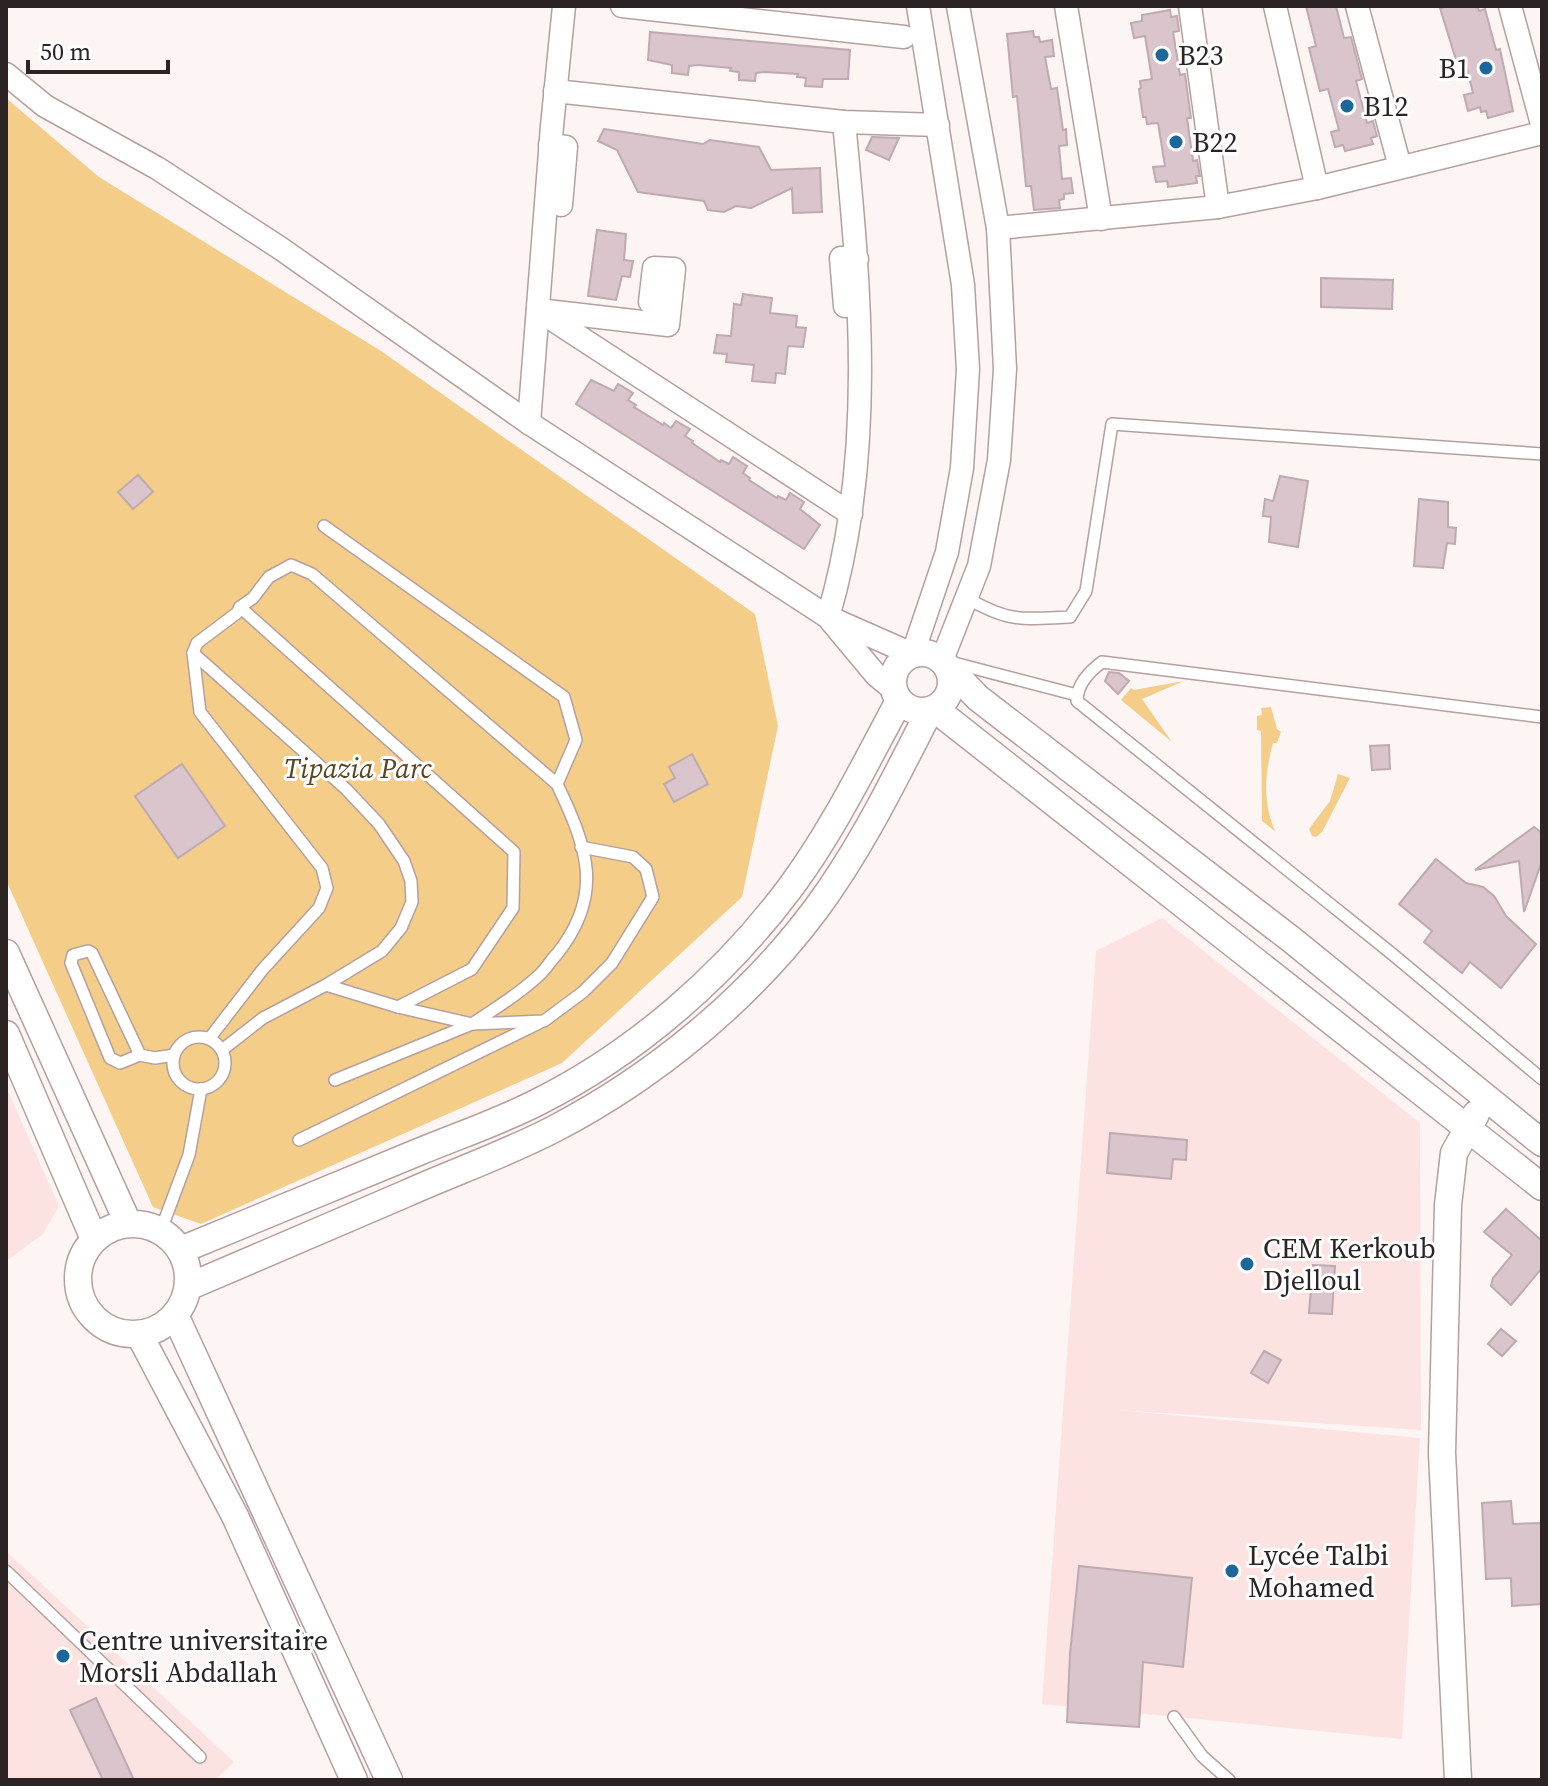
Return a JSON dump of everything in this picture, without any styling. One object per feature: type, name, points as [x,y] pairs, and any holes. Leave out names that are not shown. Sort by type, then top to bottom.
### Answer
[{"type":"street","points":[[529,423],[541,267],[555,268],[566,147],[550,145],[564,6]]},
{"type":"street","points":[[622,6],[904,37]]},
{"type":"street","points":[[912,654],[947,552],[962,468],[968,369],[963,285],[918,6]]},
{"type":"street","points":[[188,1287],[553,1129],[612,1095],[669,1056],[770,964],[814,912],[854,856],[932,710],[943,703],[951,686],[945,664],[965,597],[979,566],[999,460],[1005,369],[998,228],[958,6]]},
{"type":"street","points":[[1066,6],[1101,219]]},
{"type":"street","points":[[1190,6],[1218,207]]},
{"type":"street","points":[[1275,6],[1317,188]]},
{"type":"street","points":[[1357,6],[1400,167]]},
{"type":"street","points":[[1510,6],[1542,124]]},
{"type":"street","points":[[6,74],[45,106],[157,168],[280,248],[529,423],[828,617],[912,654]]},
{"type":"street","points":[[555,91],[844,122],[938,125]]},
{"type":"street","points":[[828,617],[840,575],[858,463],[843,460],[849,350],[841,258],[857,259],[844,122]]},
{"type":"street","points":[[998,228],[1218,207],[1317,188],[1542,133]]},
{"type":"street","points":[[538,310],[668,325],[670,304]]},
{"type":"street","points":[[538,310],[851,514]]},
{"type":"street","points":[[828,617],[876,675],[913,710],[932,710],[1542,1187]]},
{"type":"street","points":[[181,1250],[538,1102],[595,1069],[649,1030],[719,969],[789,889],[827,835],[896,695],[894,672],[904,658],[923,652],[945,664],[978,698],[1292,940],[1542,1143]]},
{"type":"street","points":[[6,953],[128,1223]]},
{"type":"street","points":[[6,1034],[94,1239]]},
{"type":"street","points":[[1458,1780],[1442,1453],[1448,1205],[1454,1153],[1467,1127],[1488,1098]]},
{"type":"street","points":[[128,1223],[140,1224],[161,1230],[181,1250],[186,1262],[188,1287],[185,1299],[175,1315],[161,1327],[128,1334],[97,1321],[83,1303],[79,1292],[81,1258],[94,1239],[104,1231],[128,1223]]},
{"type":"street","points":[[175,1315],[389,1780]]},
{"type":"street","points":[[139,1334],[235,1516],[354,1780]]},
{"type":"lane","points":[[965,597],[995,614],[1013,619],[1070,617],[1086,591],[1112,424],[1542,454]]},
{"type":"lane","points":[[324,526],[564,697],[576,740],[557,784]]},
{"type":"lane","points":[[209,1039],[263,969],[319,908],[327,888],[322,868],[200,712],[193,653],[197,643],[253,598],[269,577],[291,565],[312,574],[557,784],[573,819],[587,869],[588,892],[572,935],[538,977],[472,1024],[335,1080]]},
{"type":"lane","points":[[240,607],[514,852],[513,908],[472,969],[398,1007]]},
{"type":"lane","points":[[193,653],[346,789],[379,824],[404,861],[411,881],[412,902],[401,928],[382,951],[263,1018],[222,1050]]},
{"type":"lane","points":[[1542,717],[1102,662],[1088,673],[1077,695],[1077,701],[1379,943],[1542,1079]]},
{"type":"lane","points":[[945,664],[1077,695]]},
{"type":"lane","points":[[299,1140],[544,1021],[583,992],[612,963],[653,897],[646,869],[633,857],[581,847]]},
{"type":"lane","points":[[140,1055],[92,953],[88,951],[73,955],[71,963],[110,1058],[120,1063],[140,1055],[155,1058],[174,1055]]},
{"type":"lane","points":[[326,985],[398,1007],[472,1024],[544,1021]]},
{"type":"lane","points":[[209,1039],[222,1050],[225,1058],[223,1076],[210,1087],[193,1089],[179,1079],[173,1063],[174,1055],[184,1041],[209,1039]]},
{"type":"lane","points":[[161,1230],[189,1155],[201,1089]]},
{"type":"lane","points":[[6,1571],[200,1757]]},
{"type":"lane","points":[[1174,1717],[1202,1756],[1229,1780]]},
{"type":"shaded area","points":[[1162,918],[1420,1123],[1421,1430],[1117,1410],[1420,1438],[1402,1739],[1042,1704],[1096,951]]},
{"type":"shaded area","points":[[6,1087],[59,1206],[43,1234],[6,1261]]},
{"type":"shaded area","name":"Centre universitaire Morsli Abdallah","points":[[6,1551],[234,1762],[215,1780],[6,1780]]},
{"type":"green space","name":"Tipazia Parc","points":[[6,98],[99,177],[381,351],[755,614],[778,726],[742,897],[562,1063],[201,1224],[153,1207],[6,880]]},
{"type":"green space","points":[[1184,681],[1142,699],[1172,742],[1121,700],[1131,688]]},
{"type":"green space","points":[[1271,707],[1277,729],[1281,732],[1277,743],[1273,743],[1267,776],[1268,809],[1275,831],[1262,821],[1261,731],[1257,730],[1257,716],[1262,715],[1261,708]]},
{"type":"green space","points":[[1338,774],[1350,778],[1322,832],[1316,837],[1312,836],[1309,829],[1330,801]]},
{"type":"building","points":[[1306,6],[1336,6],[1344,38],[1351,37],[1362,79],[1356,81],[1367,123],[1373,121],[1377,136],[1371,138],[1373,144],[1345,151],[1343,145],[1335,147],[1331,132],[1339,130],[1328,89],[1320,91],[1309,48],[1316,46]]},
{"type":"building","name":"B1","points":[[1477,6],[1479,11],[1485,9],[1496,50],[1500,49],[1513,111],[1488,118],[1486,111],[1481,112],[1480,107],[1468,111],[1464,95],[1473,93],[1465,61],[1457,63],[1440,8]]},
{"type":"building","points":[[1170,10],[1171,17],[1177,16],[1179,31],[1173,32],[1180,75],[1185,74],[1193,161],[1197,160],[1200,176],[1196,176],[1197,183],[1168,187],[1167,181],[1156,182],[1153,167],[1165,166],[1158,123],[1147,124],[1146,117],[1143,117],[1140,81],[1152,79],[1145,36],[1134,38],[1131,23],[1142,21],[1142,15]]},
{"type":"building","points":[[1033,31],[1040,42],[1052,40],[1054,56],[1045,57],[1051,89],[1057,88],[1063,130],[1066,129],[1067,145],[1059,146],[1062,179],[1071,178],[1073,193],[1064,194],[1064,199],[1059,200],[1060,208],[1034,210],[1031,186],[1026,186],[1007,34]]},
{"type":"building","points":[[650,32],[850,50],[848,79],[823,79],[822,87],[805,86],[806,78],[797,77],[798,74],[765,72],[756,73],[755,81],[739,80],[739,72],[730,71],[731,68],[698,65],[689,66],[688,75],[672,73],[672,65],[648,60]]},
{"type":"building","points":[[604,129],[703,144],[710,140],[759,147],[771,170],[820,168],[822,212],[793,213],[792,188],[751,208],[736,206],[724,212],[708,210],[704,201],[638,192],[617,150],[598,141]]},
{"type":"building","points":[[872,137],[899,138],[889,160],[866,150]]},
{"type":"building","points":[[597,230],[626,234],[624,260],[633,261],[630,277],[622,276],[616,300],[588,296]]},
{"type":"building","points":[[1321,278],[1393,280],[1392,309],[1321,307]]},
{"type":"building","points":[[743,294],[772,298],[770,313],[797,316],[796,327],[806,328],[803,347],[788,346],[785,374],[776,373],[775,383],[752,381],[754,365],[726,362],[727,354],[714,353],[717,335],[731,336],[734,304],[741,305]]},
{"type":"building","points":[[591,380],[614,391],[618,384],[633,393],[628,400],[636,405],[634,407],[663,425],[671,428],[676,421],[690,429],[685,436],[692,443],[720,462],[729,464],[733,457],[747,466],[743,473],[749,480],[777,498],[786,500],[790,493],[804,502],[800,509],[820,525],[804,549],[576,404]]},
{"type":"building","points":[[138,475],[153,492],[133,509],[118,492]]},
{"type":"building","points":[[1280,476],[1308,481],[1298,547],[1269,542],[1271,517],[1263,516],[1265,499],[1273,501]]},
{"type":"building","points":[[1419,499],[1448,502],[1448,527],[1456,528],[1455,544],[1447,543],[1443,568],[1414,566]]},
{"type":"building","points":[[1109,672],[1119,673],[1129,681],[1118,694],[1105,681]]},
{"type":"building","points":[[1389,745],[1390,769],[1372,770],[1370,746]]},
{"type":"building","points":[[692,754],[708,784],[674,802],[664,784],[675,778],[669,767]]},
{"type":"building","points":[[182,764],[225,826],[178,858],[135,796]]},
{"type":"building","points":[[1534,827],[1542,833],[1542,861],[1524,912],[1519,861],[1475,870]]},
{"type":"building","points":[[1436,859],[1466,883],[1483,887],[1494,896],[1506,916],[1536,944],[1501,988],[1470,962],[1462,973],[1424,942],[1432,931],[1399,904]]},
{"type":"building","points":[[1110,1133],[1187,1140],[1186,1160],[1173,1159],[1171,1179],[1107,1173]]},
{"type":"building","points":[[1506,1209],[1542,1241],[1542,1268],[1511,1305],[1491,1286],[1493,1278],[1512,1255],[1484,1232]]},
{"type":"building","points":[[1313,1265],[1335,1266],[1332,1314],[1309,1313]]},
{"type":"building","points":[[1501,1329],[1516,1341],[1502,1356],[1488,1344]]},
{"type":"building","points":[[1264,1351],[1281,1360],[1268,1383],[1251,1373]]},
{"type":"building","points":[[1511,1501],[1513,1524],[1541,1523],[1542,1604],[1512,1606],[1511,1578],[1486,1579],[1482,1503]]},
{"type":"building","points":[[1079,1566],[1192,1578],[1183,1667],[1143,1662],[1139,1727],[1067,1722]]},
{"type":"building","points":[[96,1698],[134,1780],[103,1780],[70,1710]]},
{"type":"place","name":"B23","points":[[1162,55]]},
{"type":"place","name":"B1","points":[[1486,68]]},
{"type":"place","name":"B12","points":[[1347,106]]},
{"type":"place","name":"B22","points":[[1176,142]]},
{"type":"place","name":"CEM Kerkoub Djelloul","points":[[1247,1264]]},
{"type":"place","name":"Lycée Talbi Mohamed","points":[[1232,1571]]},
{"type":"place","name":"Centre universitaire Morsli Abdallah","points":[[63,1656]]}]
